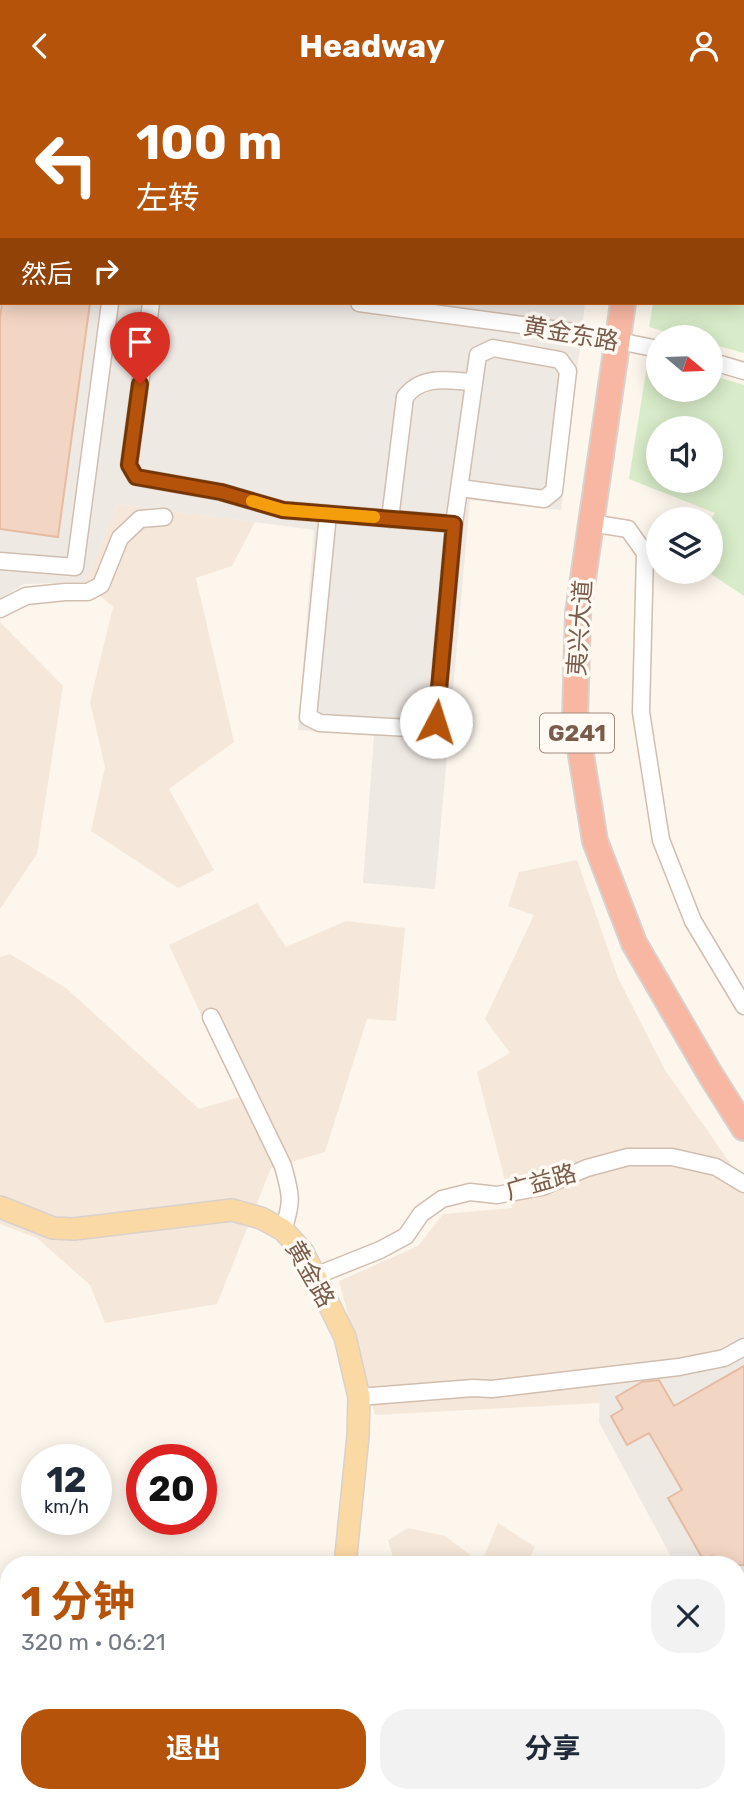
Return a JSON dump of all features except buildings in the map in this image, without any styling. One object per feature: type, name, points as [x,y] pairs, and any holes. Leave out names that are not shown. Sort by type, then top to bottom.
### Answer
[{"type":"highway","name":"夷兴大道","points":[[623,305],[624,342],[590,614],[587,717],[607,838],[645,938],[744,1105]]},
{"type":"highway","name":"夷兴大道","points":[[634,305],[624,342],[579,613],[575,718],[596,841],[634,943],[744,1128]]},
{"type":"main road","name":"黄金路","points":[[0,1207],[53,1228],[74,1229],[232,1210],[261,1217],[283,1230],[303,1252],[345,1337],[359,1397],[358,1436],[346,1556]]},
{"type":"street","points":[[0,561],[75,568],[110,305]]},
{"type":"street","points":[[150,305],[129,465],[136,477],[221,492],[283,510],[454,524]]},
{"type":"street","name":"黄金东路","points":[[374,305],[574,332],[646,347]]},
{"type":"street","points":[[328,513],[308,717],[320,723],[427,729],[436,722],[454,524],[478,355],[493,348],[560,360],[568,371],[554,491],[544,499],[460,488]]},
{"type":"street","points":[[723,365],[744,371]]},
{"type":"street","points":[[390,519],[405,397],[411,389],[427,381],[474,382]]},
{"type":"street","points":[[0,609],[26,596],[88,591],[101,585],[120,538],[140,519],[164,517]]},
{"type":"street","points":[[603,525],[628,529],[645,553],[640,712],[661,840],[693,921],[744,1006]]},
{"type":"street","points":[[211,1017],[283,1166],[290,1190],[290,1208],[283,1230]]},
{"type":"street","name":"广益路","points":[[315,1276],[380,1250],[406,1236],[421,1214],[442,1199],[470,1192],[497,1195],[542,1187],[587,1168],[628,1157],[672,1157],[716,1167],[744,1184]]},
{"type":"street","points":[[359,1397],[473,1388],[492,1389],[625,1375],[724,1358],[744,1347]]},
{"type":"shaded area","points":[[0,305],[585,305],[561,510],[470,500],[435,889],[363,883],[374,736],[298,730],[314,530],[118,504],[85,582],[24,584],[0,599]]},
{"type":"shaded area","points":[[118,504],[255,522],[232,566],[196,578],[234,742],[169,789],[214,870],[178,888],[91,831],[105,767],[90,702],[113,607],[85,582]]},
{"type":"shaded area","points":[[0,622],[63,686],[37,854],[0,909]]},
{"type":"shaded area","points":[[577,860],[618,978],[665,1070],[744,1183],[744,1335],[711,1353],[599,1403],[375,1415],[339,1281],[418,1246],[443,1214],[512,1208],[477,1072],[510,1053],[485,1019],[534,915],[508,906],[519,872]]},
{"type":"shaded area","points":[[257,903],[286,947],[346,921],[405,928],[396,1021],[367,1019],[325,1152],[271,1168],[217,1304],[105,1323],[90,1285],[37,1238],[0,1224],[0,957],[10,954],[66,988],[199,1109],[239,1097],[169,945]]},
{"type":"shaded area","points":[[744,1335],[744,1556],[671,1556],[599,1422],[601,1366],[711,1353]]},
{"type":"shaded area","points":[[498,1523],[535,1547],[531,1556],[484,1556]]},
{"type":"shaded area","points":[[408,1528],[445,1536],[472,1556],[393,1556],[388,1540]]},
{"type":"green space","points":[[653,305],[744,305],[744,353],[723,347],[723,325],[649,325]]},
{"type":"green space","points":[[646,372],[646,403],[723,403],[723,379],[744,385],[744,596],[723,582],[723,507],[700,507],[664,493],[723,493],[723,416],[646,416],[646,486],[629,479]]},
{"type":"slow traffic","points":[[252,501],[283,510],[374,517]]},
{"type":"route","points":[[140,384],[129,465],[136,477],[221,492],[283,510],[454,524],[436,722]]}]
